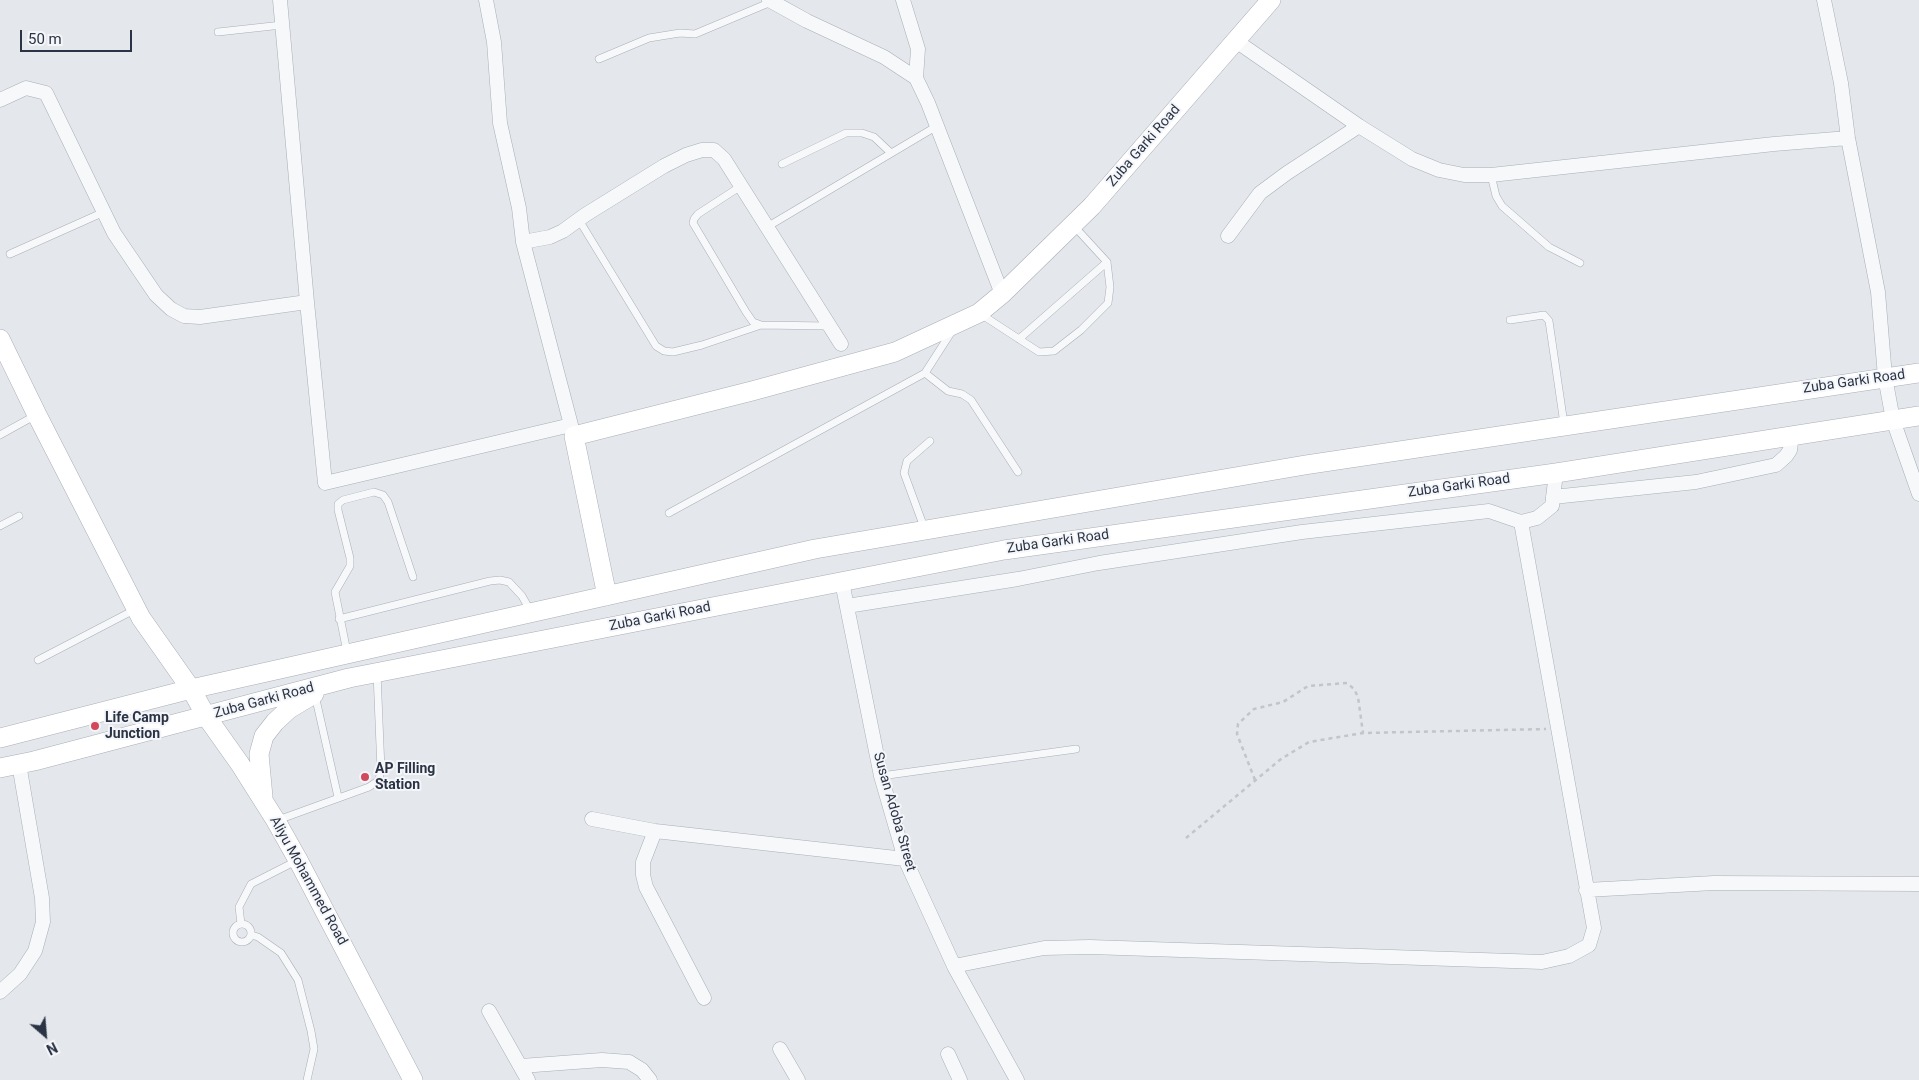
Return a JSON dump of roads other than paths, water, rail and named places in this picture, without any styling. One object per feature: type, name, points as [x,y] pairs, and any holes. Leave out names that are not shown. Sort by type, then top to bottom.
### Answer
[{"type":"main road","name":"Zuba Garki Road","points":[[572,430],[752,391],[895,352],[979,313],[1002,294],[1092,206],[1271,0]]},
{"type":"main road","name":"Aliyu Mohammed Road","points":[[0,340],[36,415],[136,609],[191,689],[206,716],[276,821],[413,1080]]},
{"type":"main road","name":"Zuba Garki Road","points":[[0,738],[191,689],[815,549],[1305,465],[1919,373]]},
{"type":"main road","name":"Zuba Garki Road","points":[[0,768],[349,678],[1004,550],[1556,473],[1919,416]]},
{"type":"main road","points":[[572,430],[606,596]]},
{"type":"main road","points":[[264,801],[259,754],[264,736],[289,709],[314,694],[349,678]]},
{"type":"street","points":[[280,0],[307,302],[326,482],[572,430],[523,242],[519,208],[500,123],[494,42],[486,0]]},
{"type":"street","points":[[903,0],[918,48],[916,78],[937,126],[1002,294]]},
{"type":"street","points":[[1824,0],[1841,83],[1848,138],[1878,292],[1885,377],[1892,420],[1919,494]]},
{"type":"street","points":[[770,1],[807,21],[884,57],[916,78]]},
{"type":"street","points":[[1236,41],[1359,126],[1412,159],[1439,170],[1464,175],[1491,175],[1774,144],[1848,138]]},
{"type":"street","points":[[0,100],[26,88],[46,93],[114,232],[156,295],[171,309],[184,316],[200,317],[307,302]]},
{"type":"street","points":[[1228,236],[1260,193],[1359,126]]},
{"type":"street","points":[[523,242],[550,237],[563,231],[664,166],[686,155],[702,150],[714,150],[724,159],[841,344]]},
{"type":"street","points":[[1553,498],[1696,482],[1776,465],[1790,450],[1792,435]]},
{"type":"street","points":[[847,606],[970,587],[1098,563],[1302,532],[1489,511],[1521,522],[1538,518],[1552,506],[1556,473]]},
{"type":"street","points":[[954,966],[1044,948],[1090,947],[1542,962],[1569,956],[1589,945],[1594,928],[1521,522]]},
{"type":"street","name":"Susan Adoba Street","points":[[842,582],[881,776],[905,859],[954,966],[1017,1080]]},
{"type":"street","points":[[0,992],[20,974],[35,951],[43,922],[42,898],[19,764]]},
{"type":"street","points":[[592,819],[655,831],[905,859]]},
{"type":"street","points":[[655,831],[643,862],[642,875],[646,887],[704,998]]},
{"type":"street","points":[[1586,890],[1714,882],[1919,884]]},
{"type":"street","points":[[489,1010],[528,1080]]},
{"type":"street","points":[[780,1049],[798,1080]]},
{"type":"street","points":[[948,1054],[960,1080]]},
{"type":"street","points":[[521,1066],[602,1060],[629,1062],[642,1070],[650,1080]]},
{"type":"lane","points":[[599,59],[649,38],[680,33],[695,34],[770,1]]},
{"type":"lane","points":[[218,32],[282,25]]},
{"type":"lane","points":[[767,227],[937,126]]},
{"type":"lane","points":[[782,164],[846,134],[862,133],[874,137],[891,153]]},
{"type":"lane","points":[[1491,175],[1496,196],[1502,206],[1549,247],[1580,262]]},
{"type":"lane","points":[[741,186],[698,214],[693,223],[746,312],[753,322],[761,325]]},
{"type":"lane","points":[[10,254],[104,212]]},
{"type":"lane","points":[[579,220],[656,346],[664,352],[673,352],[702,345],[761,325],[828,326]]},
{"type":"lane","points":[[979,313],[1039,352],[1054,351],[1081,330],[1108,303],[1110,287],[1107,262],[1073,225]]},
{"type":"lane","points":[[1018,339],[1107,262]]},
{"type":"lane","points":[[1510,320],[1544,315],[1549,320],[1565,427]]},
{"type":"lane","points":[[668,513],[925,373],[957,323]]},
{"type":"lane","points":[[925,373],[948,392],[962,394],[971,400],[1018,472]]},
{"type":"lane","points":[[0,435],[36,415]]},
{"type":"lane","points":[[926,530],[904,473],[907,461],[930,441]]},
{"type":"lane","points":[[348,655],[339,619],[335,592],[350,566],[350,558],[338,504],[344,500],[374,492],[383,494],[388,502],[414,577]]},
{"type":"lane","points":[[0,526],[19,516]]},
{"type":"lane","points":[[339,619],[500,580],[509,582],[522,596],[532,613]]},
{"type":"lane","points":[[38,660],[136,609]]},
{"type":"lane","points":[[276,821],[369,787],[379,780],[381,770],[377,673]]},
{"type":"lane","points":[[314,694],[338,797]]},
{"type":"lane","points":[[881,776],[1076,749]]},
{"type":"lane","points":[[242,924],[239,907],[251,884],[298,860]]},
{"type":"lane","points":[[242,924],[235,928],[234,937],[241,942],[249,939],[251,935]]},
{"type":"lane","points":[[242,924],[249,927],[251,935]]},
{"type":"lane","points":[[251,935],[258,937],[281,953],[298,980],[314,1049],[307,1080]]},
{"type":"place","name":"Life Camp Junction","points":[[95,726]]},
{"type":"place","name":"AP Filling Station","points":[[365,777]]}]
